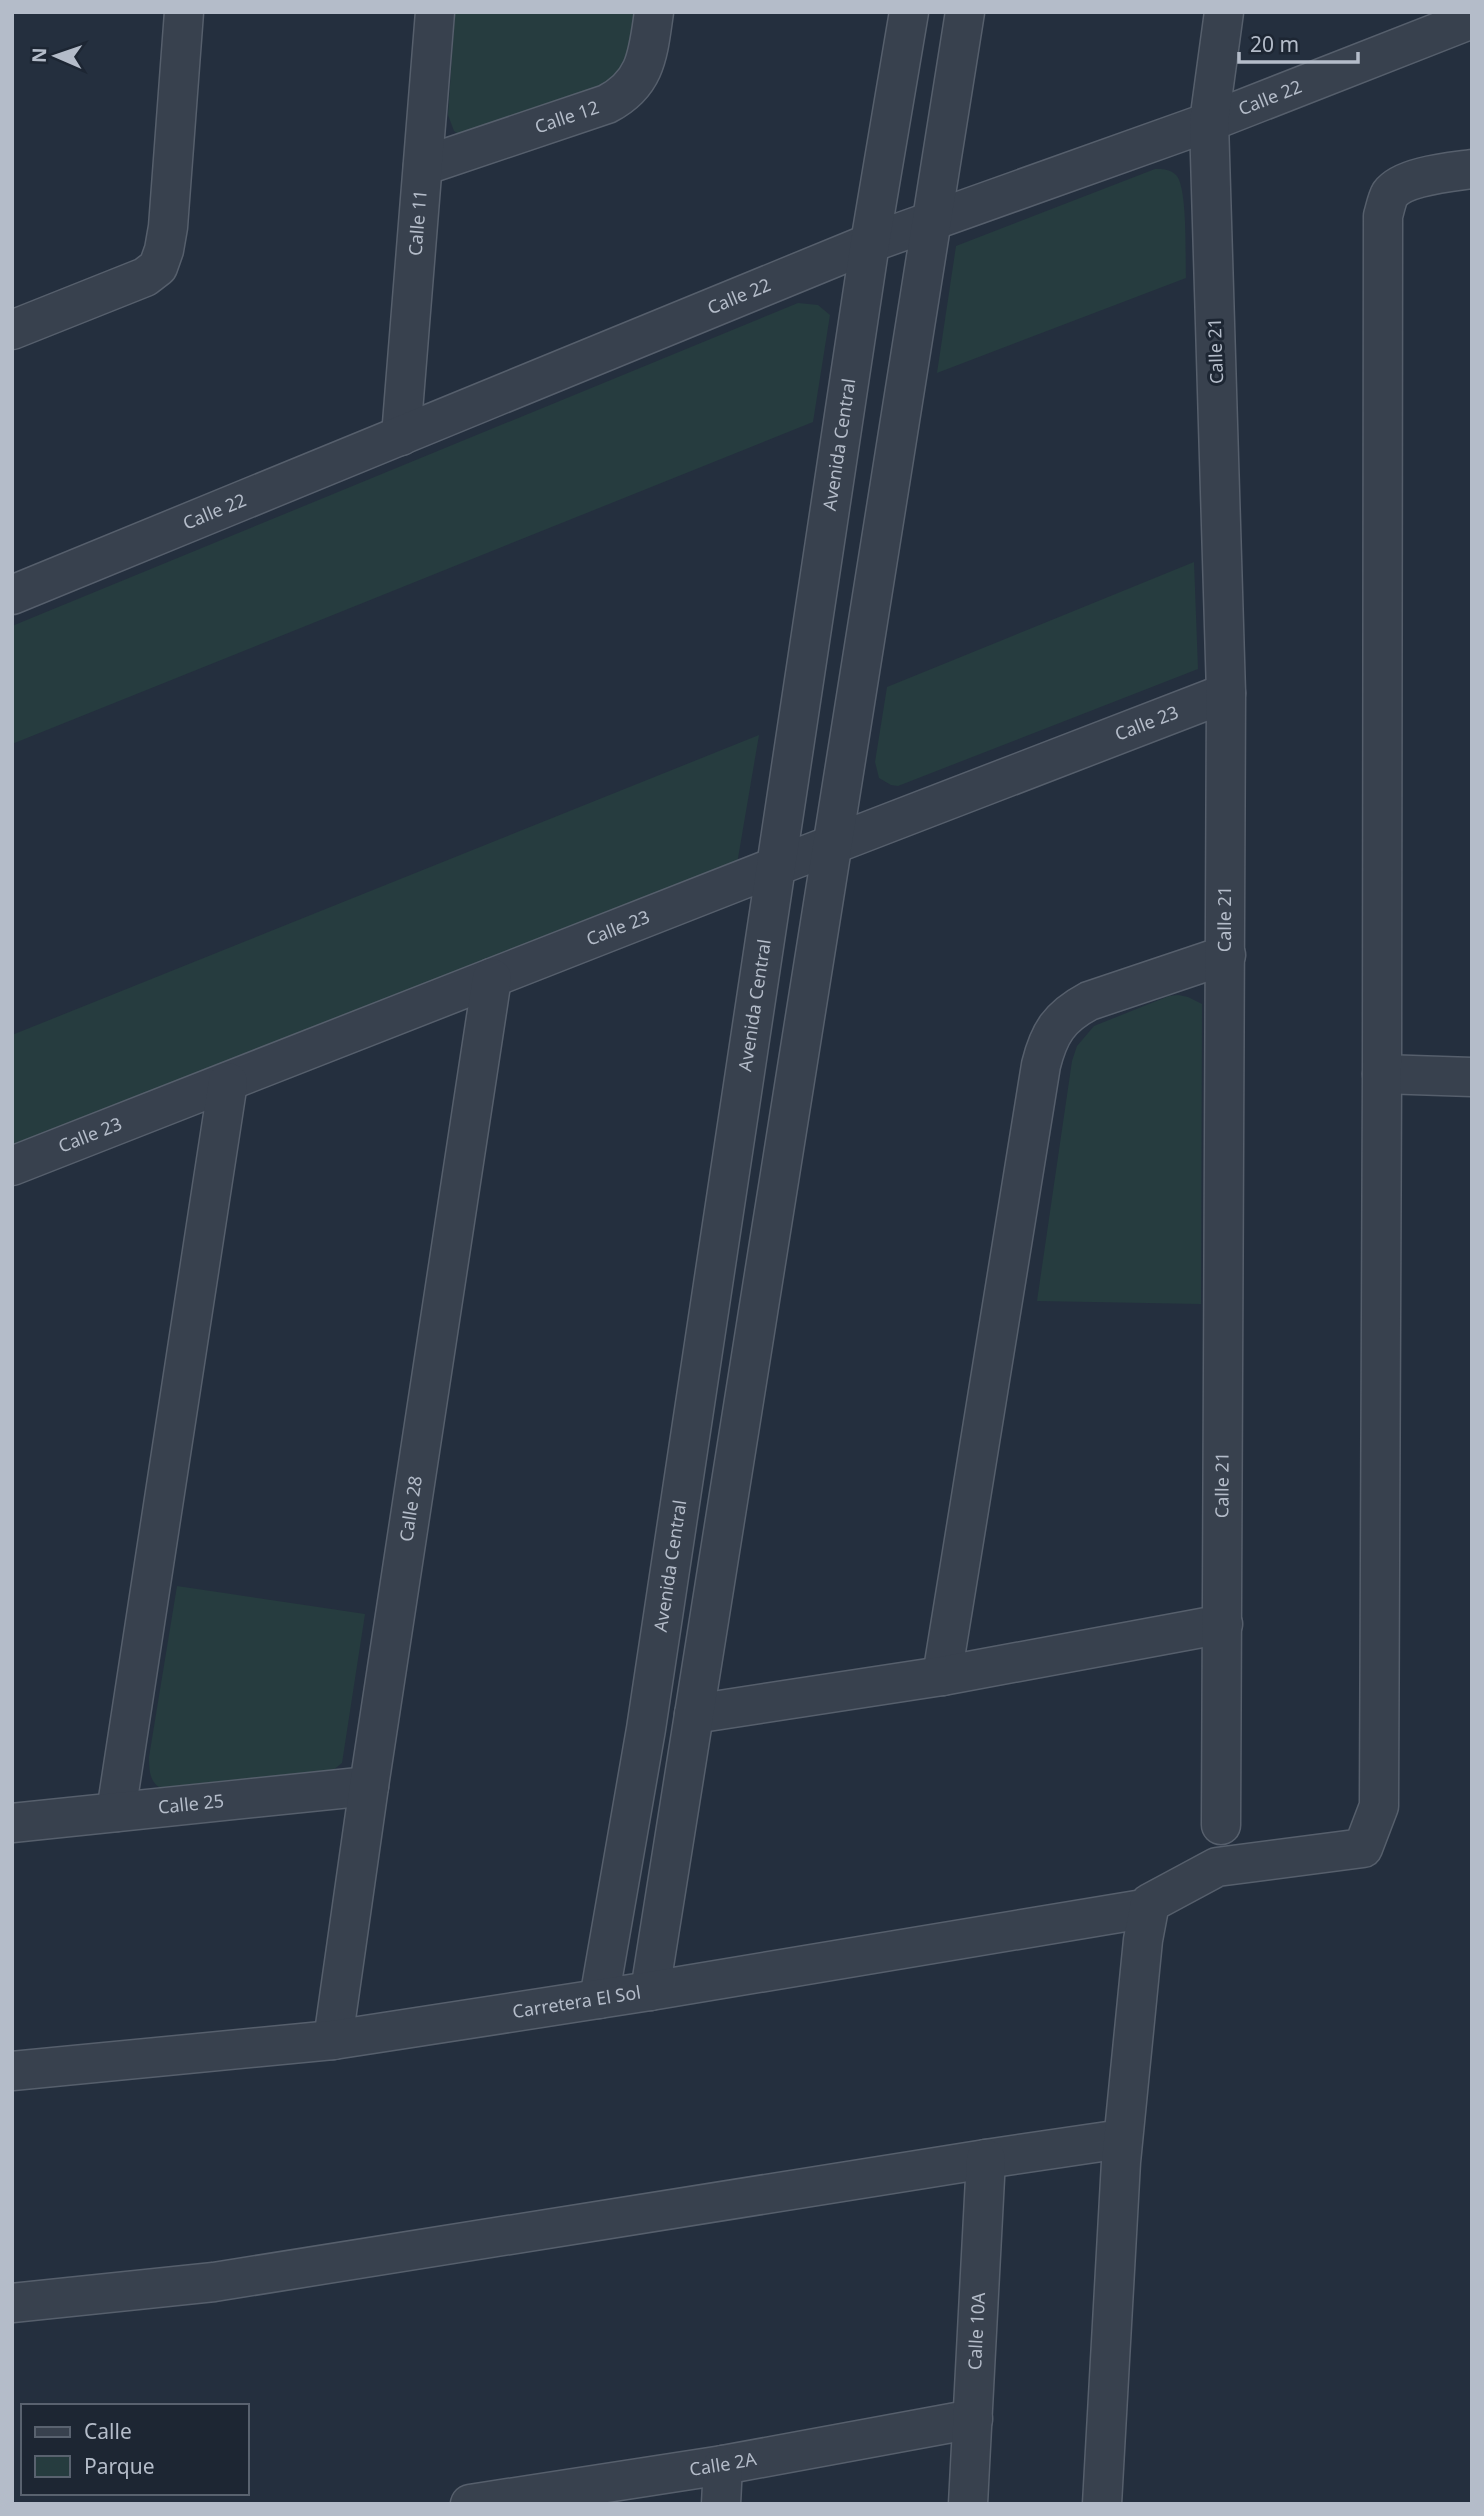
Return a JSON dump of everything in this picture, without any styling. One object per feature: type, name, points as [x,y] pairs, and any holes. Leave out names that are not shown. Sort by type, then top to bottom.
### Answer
[{"type":"street","points":[[12,330],[130,284],[158,267],[168,227],[184,12]]},
{"type":"street","name":"Calle 11","points":[[401,436],[435,12]]},
{"type":"street","name":"Calle 12","points":[[423,166],[607,104],[624,95],[642,73],[654,12]]},
{"type":"street","name":"Avenida Central","points":[[599,1999],[646,1730],[870,243],[909,12]]},
{"type":"street","points":[[650,1991],[965,12]]},
{"type":"street","name":"Calle 21","points":[[1221,1825],[1226,694],[1209,122],[1224,12]]},
{"type":"street","name":"Calle 22","points":[[12,594],[870,243],[1209,122],[1471,17]]},
{"type":"street","points":[[1102,2504],[1121,2162],[1143,1940],[1150,1903],[1217,1867],[1363,1848],[1379,1806],[1383,216],[1391,193],[1408,182],[1430,174],[1472,169]]},
{"type":"street","name":"Calle 23","points":[[12,1166],[777,866],[1226,694]]},
{"type":"street","points":[[943,1676],[1039,1079],[1048,1040],[1063,1019],[1089,1001],[1226,955]]},
{"type":"street","name":"Calle 28","points":[[334,2040],[369,1786],[492,978]]},
{"type":"street","points":[[1382,1074],[1472,1077]]},
{"type":"street","points":[[116,1812],[228,1082]]},
{"type":"street","points":[[694,1714],[943,1676],[1223,1624]]},
{"type":"street","name":"Calle 25","points":[[12,1823],[369,1786]]},
{"type":"street","name":"Carretera El Sol","points":[[12,2071],[334,2040],[650,1991],[1137,1910]]},
{"type":"street","points":[[12,2303],[214,2282],[1108,2141]]},
{"type":"street","name":"Calle 10A","points":[[968,2504],[986,2159]]},
{"type":"street","name":"Calle 2A","points":[[470,2504],[723,2465],[973,2419]]},
{"type":"street","points":[[721,2504],[723,2465]]},
{"type":"green space","points":[[455,12],[642,12],[621,84],[461,136],[454,131],[448,115]]},
{"type":"green space","points":[[1155,169],[1171,172],[1180,182],[1186,240],[1186,278],[937,373],[956,246]]},
{"type":"green space","points":[[798,303],[818,305],[830,315],[813,422],[12,744],[12,626]]},
{"type":"green space","points":[[1194,562],[1198,669],[898,786],[879,778],[875,762],[887,687]]},
{"type":"green space","points":[[759,735],[737,864],[12,1156],[12,1035]]},
{"type":"green space","points":[[1178,995],[1202,1004],[1201,1304],[1037,1301],[1072,1061],[1077,1046],[1094,1026],[1169,996]]},
{"type":"green space","points":[[177,1586],[365,1614],[342,1763],[332,1771],[165,1790],[156,1785],[150,1773],[149,1757]]}]
